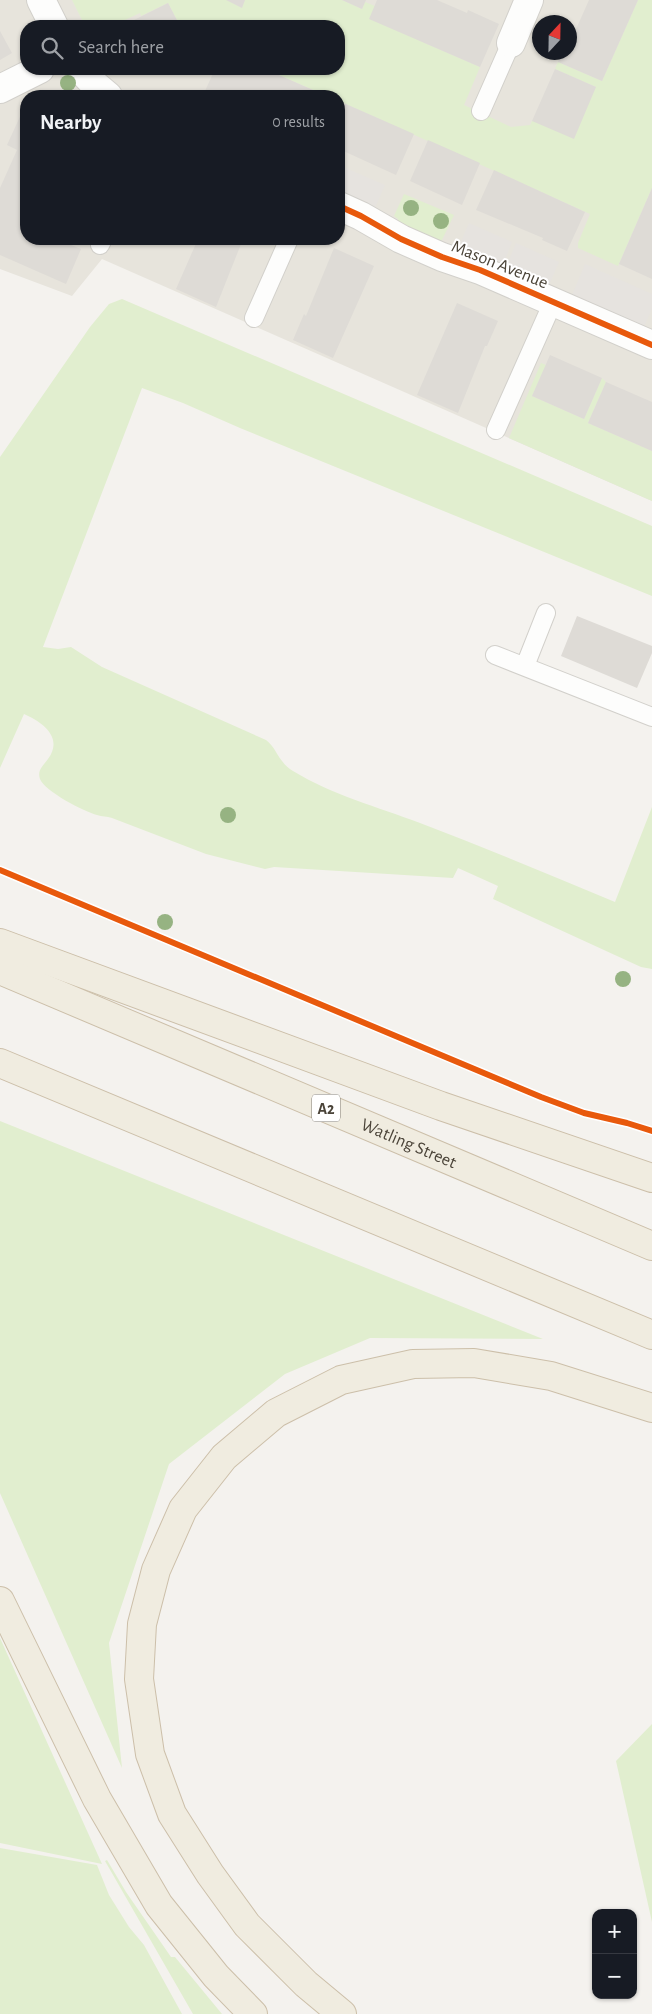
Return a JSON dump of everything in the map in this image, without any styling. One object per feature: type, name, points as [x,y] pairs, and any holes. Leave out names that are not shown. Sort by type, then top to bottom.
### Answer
[{"type":"highway","points":[[0,943],[441,1106],[652,1178]]},
{"type":"highway","name":"Watling Street","points":[[0,970],[652,1246]]},
{"type":"highway","points":[[0,1063],[652,1335]]},
{"type":"highway","points":[[342,2014],[306,1984],[247,1925],[210,1874],[172,1814],[150,1754],[139,1679],[142,1624],[156,1570],[183,1509],[224,1457],[276,1413],[341,1380],[413,1364],[474,1363],[551,1376],[652,1408]]},
{"type":"highway","points":[[0,1601],[97,1799],[158,1905],[216,1976],[253,2014]]},
{"type":"street","points":[[41,0],[51,20]]},
{"type":"street","points":[[511,43],[529,0]]},
{"type":"street","points":[[0,89],[28,75]]},
{"type":"street","points":[[86,75],[101,90]]},
{"type":"street","name":"Mason Avenue","points":[[345,209],[401,239],[442,257],[480,270],[652,345]]},
{"type":"lane","points":[[481,111],[511,43]]},
{"type":"lane","points":[[254,318],[286,245]]},
{"type":"lane","points":[[496,430],[553,302]]},
{"type":"lane","points":[[525,666],[546,613]]},
{"type":"lane","points":[[495,655],[652,718]]},
{"type":"shaded area","points":[[0,0],[652,0],[652,501],[102,259],[72,296],[0,269]]},
{"type":"shaded area","points":[[345,168],[385,185],[375,208],[345,195]]},
{"type":"shaded area","points":[[469,223],[512,242],[503,265],[459,246]]},
{"type":"shaded area","points":[[516,243],[559,262],[549,285],[506,267]]},
{"type":"shaded area","points":[[585,264],[652,294],[652,309],[644,327],[572,295]]},
{"type":"green space","points":[[72,0],[342,0],[362,9],[365,2],[375,6],[425,43],[480,67],[464,105],[511,127],[530,125],[532,121],[596,87],[555,69],[558,62],[602,81],[638,0],[652,0],[652,188],[618,266],[578,248],[578,243],[590,214],[345,104],[345,90],[313,90],[279,75],[345,75],[345,20],[177,20],[168,3],[141,16],[140,13],[125,20],[82,20]]},
{"type":"green space","points":[[404,194],[454,215],[441,242],[438,244],[398,222],[398,219],[394,216]]},
{"type":"green space","points":[[122,299],[652,526],[652,596],[183,403],[142,388],[43,647],[58,649],[71,647],[102,667],[266,740],[288,767],[323,787],[469,842],[615,902],[652,807],[652,969],[641,967],[493,899],[498,886],[458,868],[453,878],[274,867],[265,869],[206,854],[112,818],[91,813],[66,800],[43,784],[39,773],[48,759],[54,744],[49,731],[44,726],[24,714],[0,768],[0,457],[90,327],[109,304]]},
{"type":"green space","points":[[541,363],[546,365],[532,396],[584,419],[602,378],[606,382],[588,423],[652,451],[652,501],[509,438]]},
{"type":"green space","points":[[0,1121],[543,1339],[370,1338],[285,1374],[169,1464],[109,1643],[122,1768],[0,1493]]},
{"type":"green space","points":[[0,1638],[102,1864],[0,1843]]},
{"type":"green space","points":[[652,1724],[652,1922],[616,1761]]},
{"type":"green space","points":[[0,1848],[97,1865],[109,1895],[129,1927],[144,1945],[182,2014],[0,2014]]},
{"type":"green space","points":[[107,1860],[126,1892],[171,1957],[175,1957],[222,2014],[193,2014],[105,1861]]},
{"type":"building","points":[[226,0],[245,0],[242,8]]},
{"type":"building","points":[[342,0],[366,0],[362,9]]},
{"type":"building","points":[[377,0],[437,0],[467,13],[468,10],[499,24],[480,67],[369,19]]},
{"type":"building","points":[[589,0],[638,0],[602,81],[558,62],[559,60],[577,60],[577,27]]},
{"type":"building","points":[[168,3],[177,20],[134,20]]},
{"type":"building","points":[[0,31],[12,53],[0,60]]},
{"type":"building","points":[[555,69],[596,87],[574,139],[532,121]]},
{"type":"building","points":[[212,75],[279,75],[313,90],[205,90]]},
{"type":"building","points":[[345,104],[414,134],[396,175],[345,152]]},
{"type":"building","points":[[20,117],[20,245],[71,245],[81,249],[66,284],[0,255],[0,188],[17,150],[7,145]]},
{"type":"building","points":[[428,140],[480,163],[462,205],[410,181]]},
{"type":"building","points":[[494,170],[585,212],[567,251],[542,240],[543,238],[476,210]]},
{"type":"building","points":[[652,188],[652,279],[619,264]]},
{"type":"building","points":[[195,245],[241,245],[216,307],[176,289]]},
{"type":"building","points":[[334,248],[374,266],[333,358],[293,340],[304,314],[306,316]]},
{"type":"building","points":[[457,303],[498,321],[487,346],[485,346],[458,413],[417,395]]},
{"type":"building","points":[[550,355],[602,378],[584,419],[532,396]]},
{"type":"building","points":[[606,382],[652,402],[652,451],[588,423]]},
{"type":"building","points":[[577,616],[652,646],[652,653],[637,688],[561,656]]},
{"type":"cycle path","points":[[345,209],[401,239],[442,257],[480,270],[652,345]]},
{"type":"cycle path","points":[[0,870],[541,1097],[584,1113],[652,1131]]}]
